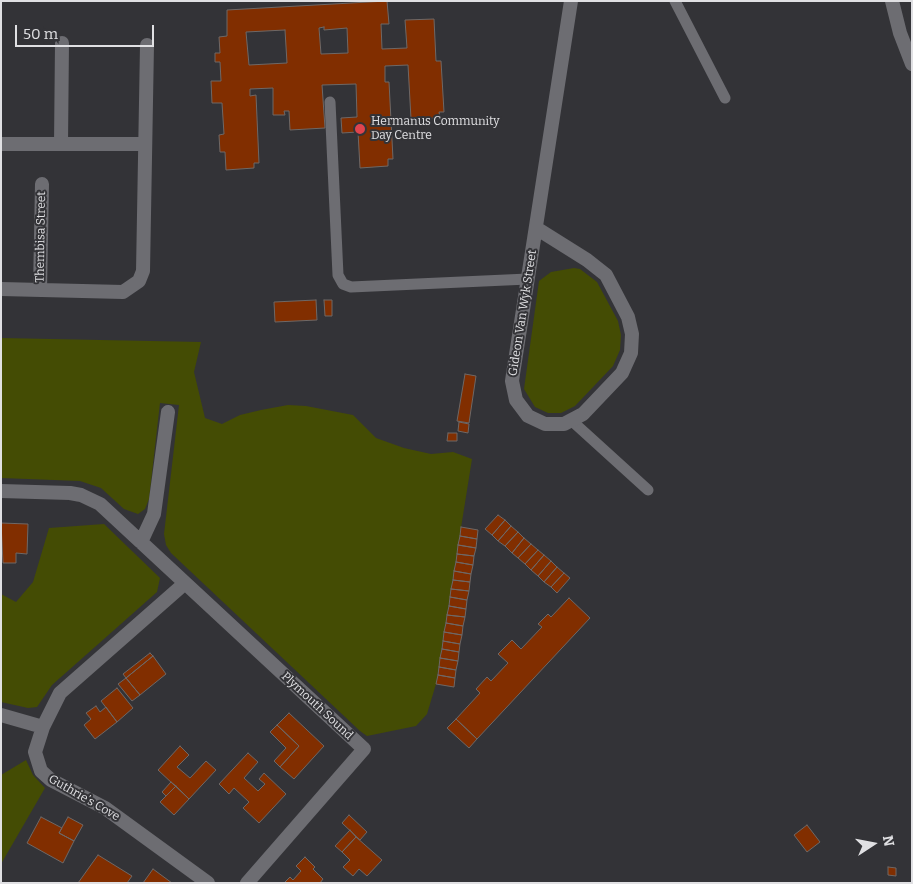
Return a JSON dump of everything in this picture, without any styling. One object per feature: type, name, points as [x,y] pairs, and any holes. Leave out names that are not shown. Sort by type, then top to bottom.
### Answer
[{"type":"street","name":"Gideon Van Wyk Street","points":[[536,228],[587,260],[606,275],[628,317],[632,334],[631,353],[622,373],[583,414],[572,421],[554,425],[536,421],[521,409],[516,400],[512,381],[571,1]]},
{"type":"street","points":[[892,1],[900,33],[912,64]]},
{"type":"street","points":[[61,144],[62,43]]},
{"type":"street","points":[[1,289],[123,292],[139,282],[143,271],[147,45]]},
{"type":"street","points":[[1,144],[145,144]]},
{"type":"street","name":"Thembisa Street","points":[[40,290],[42,184]]},
{"type":"street","points":[[141,542],[154,514],[168,412]]},
{"type":"street","name":"Plymouth Sound","points":[[1,491],[70,493],[86,497],[107,509],[184,584],[364,749],[248,883]]},
{"type":"street","name":"Guthrie’s Cove","points":[[184,584],[64,689],[56,700],[43,726],[35,752],[38,764],[45,776],[105,808],[208,883]]},
{"type":"street","points":[[1,715],[43,726]]},
{"type":"lane","points":[[675,1],[725,98]]},
{"type":"lane","points":[[330,102],[338,275],[343,284],[350,287],[528,279]]},
{"type":"lane","points":[[572,421],[648,490]]},
{"type":"green space","points":[[574,268],[580,269],[597,282],[618,321],[621,335],[620,350],[613,366],[575,406],[561,413],[548,413],[535,407],[524,389],[539,281],[551,272]]},
{"type":"green space","points":[[1,338],[201,342],[194,372],[205,418],[222,424],[240,415],[261,410],[288,405],[306,406],[353,415],[376,438],[404,448],[431,454],[453,452],[472,459],[436,684],[427,714],[416,726],[367,736],[171,553],[166,545],[164,534],[179,405],[160,403],[149,499],[145,509],[138,514],[124,509],[101,488],[80,481],[1,478]]},
{"type":"green space","points":[[104,524],[160,578],[157,592],[52,685],[37,707],[28,708],[1,702],[1,594],[16,602],[33,582],[49,528]]},
{"type":"green space","points":[[26,760],[33,775],[45,788],[1,864],[1,775]]},
{"type":"building","points":[[387,1],[389,24],[381,24],[382,49],[407,48],[405,20],[434,19],[436,61],[441,61],[444,112],[439,112],[440,118],[411,119],[408,65],[385,66],[385,82],[389,82],[393,159],[388,159],[388,166],[360,168],[358,132],[342,133],[341,118],[357,117],[356,84],[322,85],[325,128],[290,130],[289,111],[284,111],[285,115],[273,115],[273,88],[250,89],[250,96],[256,95],[259,163],[254,163],[254,168],[226,170],[225,152],[220,152],[219,135],[224,134],[222,103],[212,103],[211,81],[221,81],[220,62],[215,62],[215,53],[220,53],[219,37],[227,36],[227,10]],"holes":[[[324,27],[324,30],[347,28],[348,53],[321,54],[319,28]],[[285,30],[287,63],[249,65],[246,32]]]},
{"type":"building","points":[[316,300],[317,320],[275,322],[274,302]]},
{"type":"building","points":[[324,300],[332,300],[332,316],[325,316]]},
{"type":"building","points":[[465,374],[476,376],[469,423],[457,421]]},
{"type":"building","points":[[459,422],[469,424],[468,433],[458,431]]},
{"type":"building","points":[[448,433],[457,433],[457,441],[447,441]]},
{"type":"building","points":[[498,515],[505,520],[492,535],[485,529]]},
{"type":"building","points":[[505,520],[511,526],[498,541],[492,535]]},
{"type":"building","points":[[1,523],[28,524],[27,554],[16,553],[16,563],[3,563]]},
{"type":"building","points":[[511,526],[518,532],[505,546],[498,541]]},
{"type":"building","points":[[461,527],[478,530],[477,539],[460,536]]},
{"type":"building","points":[[518,532],[524,538],[512,553],[505,546]]},
{"type":"building","points":[[460,536],[477,539],[476,548],[458,545]]},
{"type":"building","points":[[524,538],[531,544],[518,558],[512,553]]},
{"type":"building","points":[[531,544],[538,550],[525,564],[518,558]]},
{"type":"building","points":[[458,545],[476,548],[474,556],[457,554]]},
{"type":"building","points":[[538,550],[544,555],[531,570],[525,564]]},
{"type":"building","points":[[457,554],[474,556],[473,565],[456,562]]},
{"type":"building","points":[[544,555],[551,561],[538,576],[531,570]]},
{"type":"building","points":[[551,561],[557,567],[544,582],[538,576]]},
{"type":"building","points":[[456,562],[473,565],[471,574],[454,571]]},
{"type":"building","points":[[557,567],[564,573],[551,587],[544,582]]},
{"type":"building","points":[[454,571],[471,574],[470,582],[453,580]]},
{"type":"building","points":[[564,573],[570,578],[557,593],[551,587]]},
{"type":"building","points":[[453,580],[470,582],[469,591],[451,589]]},
{"type":"building","points":[[451,589],[469,591],[467,600],[450,597]]},
{"type":"building","points":[[450,597],[467,600],[466,609],[449,606]]},
{"type":"building","points":[[569,598],[590,618],[477,739],[456,719],[480,693],[476,689],[487,677],[491,681],[508,663],[498,654],[512,640],[521,649],[542,627],[538,624],[548,614],[551,617]]},
{"type":"building","points":[[449,606],[466,609],[465,617],[447,615]]},
{"type":"building","points":[[447,615],[465,617],[463,626],[446,623]]},
{"type":"building","points":[[446,623],[463,626],[462,635],[444,632]]},
{"type":"building","points":[[444,632],[462,635],[460,644],[443,641]]},
{"type":"building","points":[[443,641],[460,644],[459,652],[442,649]]},
{"type":"building","points":[[442,649],[459,652],[458,661],[440,658]]},
{"type":"building","points":[[150,653],[153,656],[126,678],[123,674]]},
{"type":"building","points":[[153,656],[166,674],[140,695],[126,678]]},
{"type":"building","points":[[440,658],[458,661],[456,670],[439,667]]},
{"type":"building","points":[[439,667],[456,670],[455,678],[438,675]]},
{"type":"building","points":[[438,675],[455,678],[454,687],[436,684]]},
{"type":"building","points":[[126,678],[140,695],[132,701],[118,684]]},
{"type":"building","points":[[117,688],[133,708],[117,722],[101,701]]},
{"type":"building","points":[[96,706],[100,712],[106,707],[117,722],[95,739],[84,725],[91,719],[86,713]]},
{"type":"building","points":[[289,713],[324,746],[294,779],[280,767],[299,746],[277,725]]},
{"type":"building","points":[[456,719],[477,739],[469,748],[447,728]]},
{"type":"building","points":[[277,725],[299,746],[280,767],[274,761],[286,748],[270,732]]},
{"type":"building","points":[[180,746],[189,755],[177,767],[190,778],[206,761],[216,770],[189,799],[158,770]]},
{"type":"building","points":[[248,753],[258,762],[244,778],[258,791],[265,784],[259,779],[264,773],[286,794],[259,823],[243,808],[249,802],[234,788],[229,794],[219,784]]},
{"type":"building","points":[[171,782],[176,786],[166,796],[162,792]]},
{"type":"building","points":[[176,786],[189,799],[174,815],[160,802]]},
{"type":"building","points":[[349,815],[367,832],[360,840],[342,823]]},
{"type":"building","points":[[41,817],[62,828],[59,833],[74,841],[63,863],[27,843]]},
{"type":"building","points":[[68,817],[83,825],[74,841],[59,833]]},
{"type":"building","points":[[807,825],[820,842],[807,852],[794,835]]},
{"type":"building","points":[[350,830],[356,837],[342,852],[335,846]]},
{"type":"building","points":[[356,837],[382,860],[367,876],[359,869],[353,876],[343,867],[350,860],[342,852]]},
{"type":"building","points":[[98,855],[132,876],[127,883],[78,883]]},
{"type":"building","points":[[305,857],[323,879],[320,883],[284,883],[290,877],[293,880],[301,871],[296,866]]},
{"type":"building","points":[[888,867],[896,868],[896,876],[888,875]]},
{"type":"building","points":[[153,869],[172,883],[143,883]]},
{"type":"place","name":"Hermanus Community Day Centre","points":[[360,129]]}]
